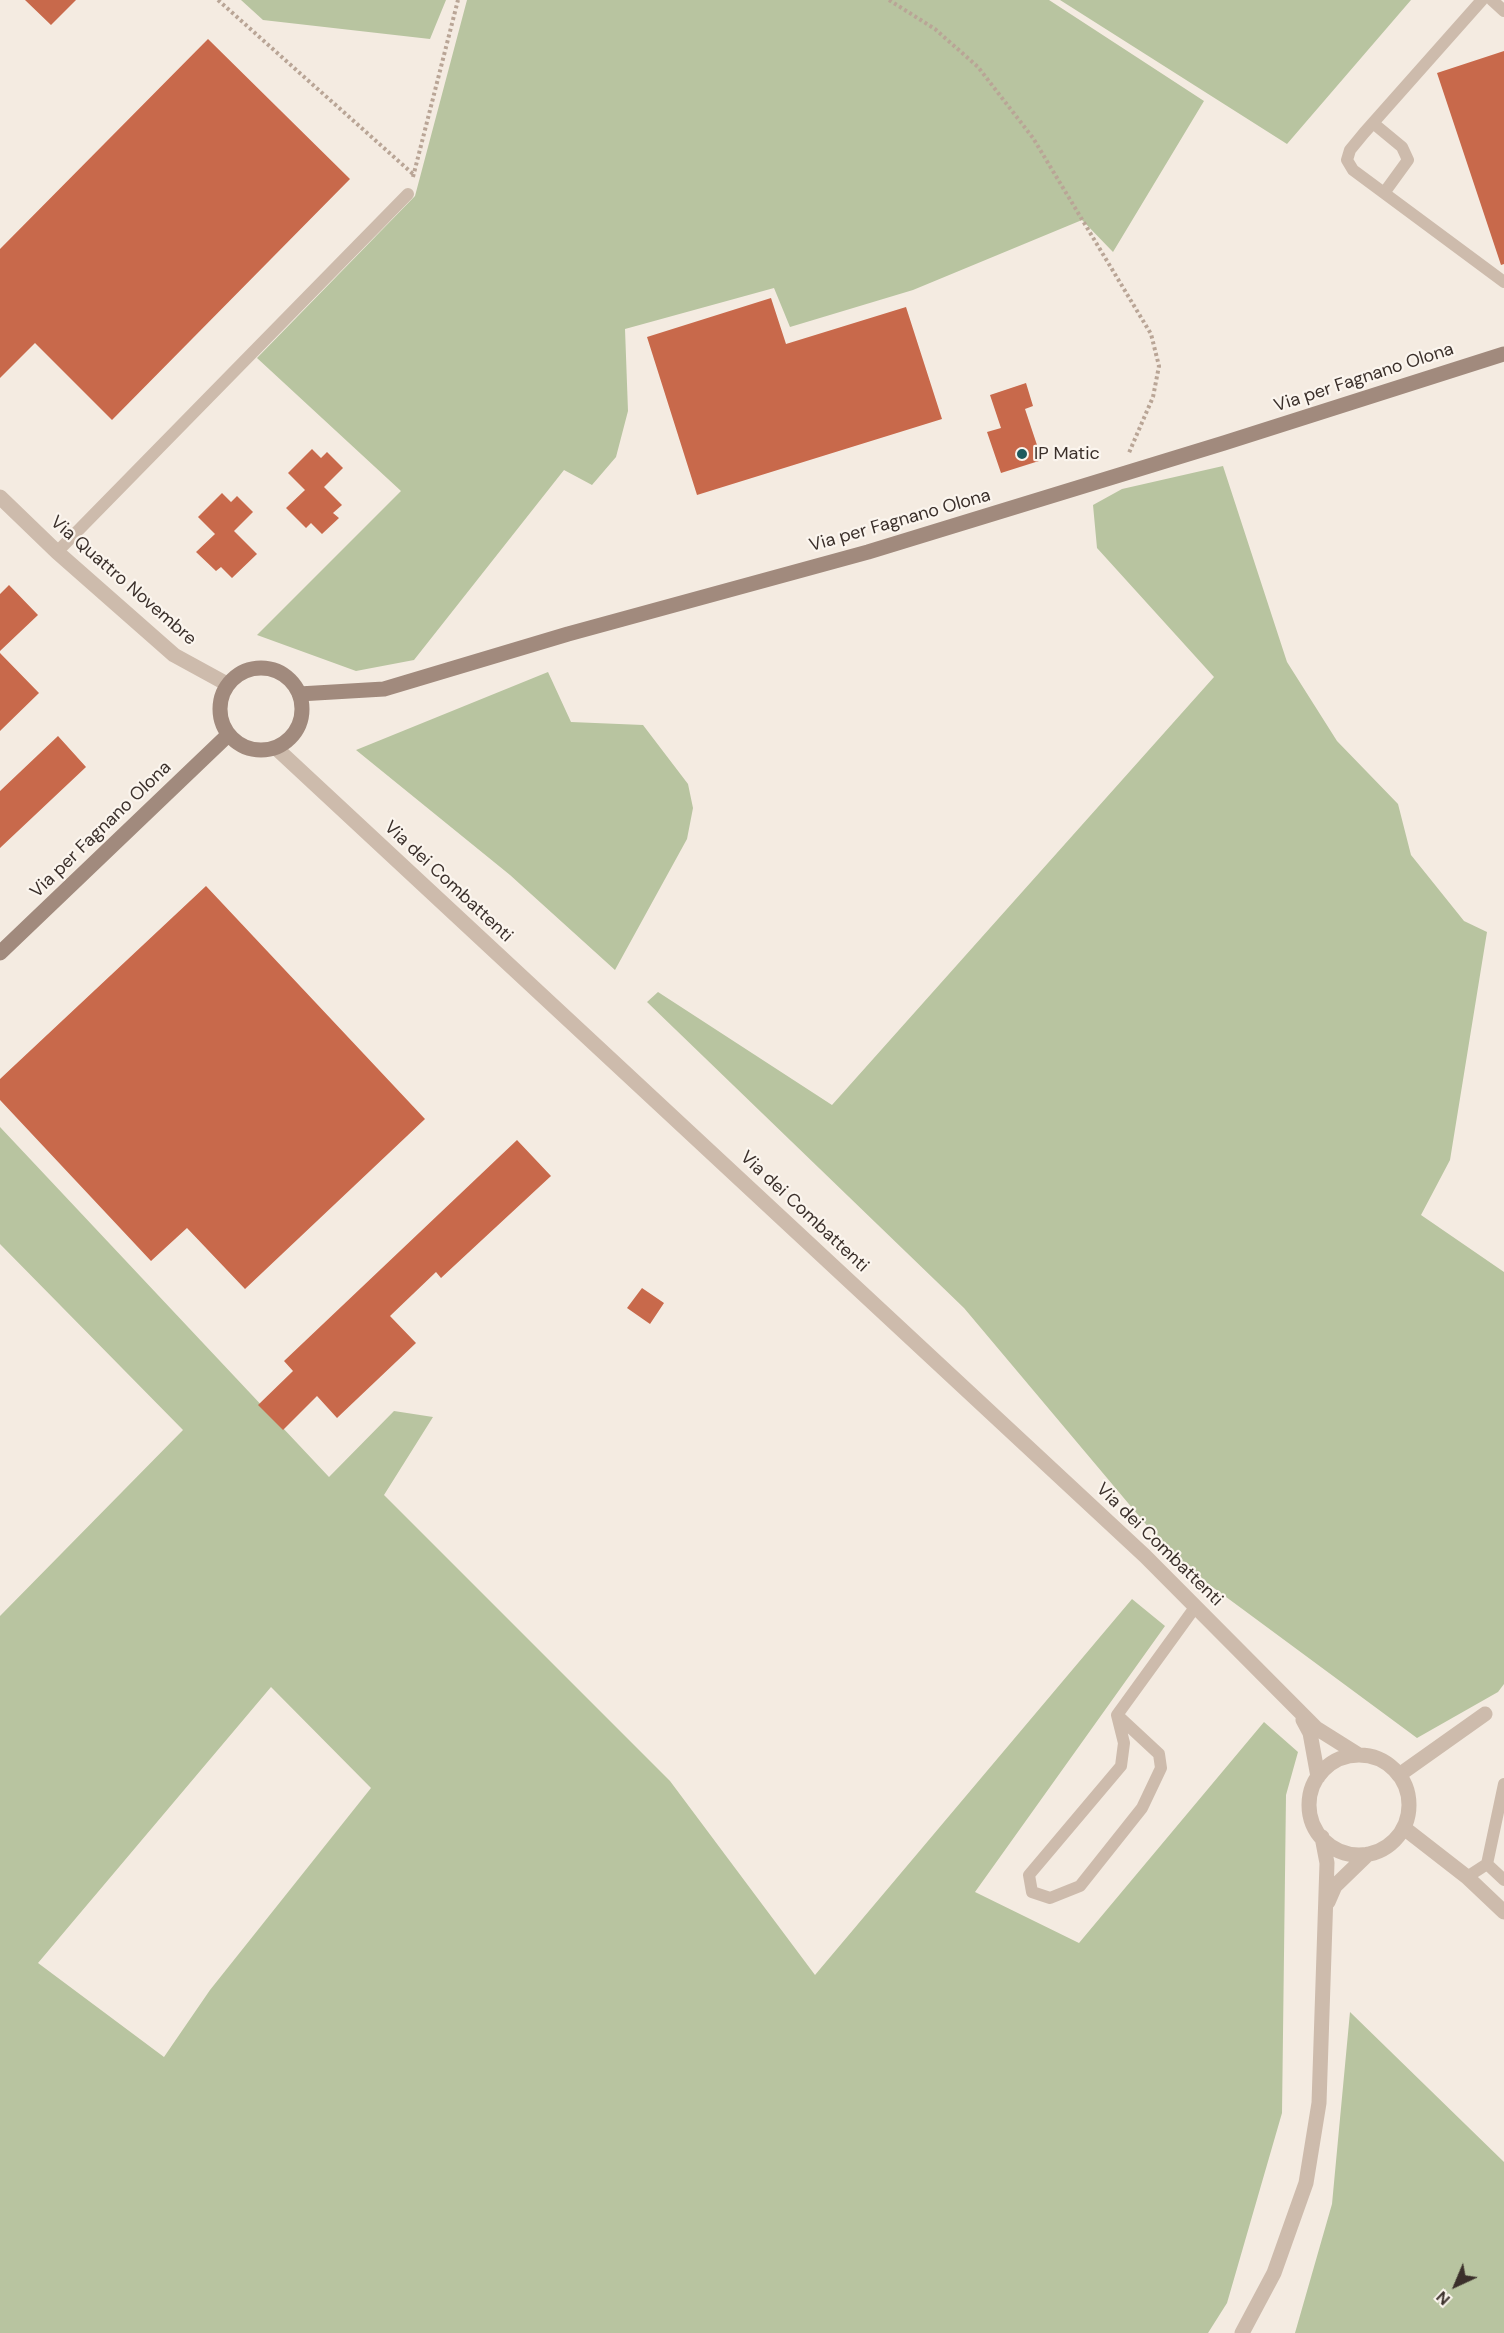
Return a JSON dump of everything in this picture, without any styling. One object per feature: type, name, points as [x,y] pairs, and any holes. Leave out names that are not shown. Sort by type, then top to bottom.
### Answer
[{"type":"main road","name":"Via per Fagnano Olona","points":[[299,694],[384,689],[568,634],[868,552],[1504,354]]},
{"type":"main road","points":[[260,668],[284,675],[299,694],[301,720],[295,732],[276,748],[250,749],[228,735],[219,710],[221,696],[227,684],[236,675],[260,668]]},
{"type":"main road","name":"Via per Fagnano Olona","points":[[0,953],[228,735]]},
{"type":"street","name":"Via Quattro Novembre","points":[[0,497],[57,552],[174,655],[227,684]]},
{"type":"street","name":"Via dei Combattenti","points":[[276,748],[1196,1606],[1316,1728],[1359,1755],[1381,1761],[1399,1775]]},
{"type":"street","name":"Via dei Combattenti","points":[[1242,2333],[1274,2273],[1306,2183],[1319,2103],[1327,1863],[1322,1837],[1312,1818],[1310,1808],[1310,1797],[1318,1777],[1310,1733],[1299,1712]]},
{"type":"street","points":[[1326,1907],[1335,1886],[1368,1854],[1385,1848],[1404,1828],[1409,1807],[1405,1785],[1399,1775],[1485,1714]]},
{"type":"street","points":[[1318,1777],[1336,1761],[1359,1755]]},
{"type":"street","points":[[1404,1828],[1467,1877],[1504,1912]]},
{"type":"street","points":[[1322,1837],[1338,1850],[1368,1854]]},
{"type":"lane","points":[[1482,0],[1350,150],[1347,160],[1353,170],[1504,282]]},
{"type":"lane","points":[[1492,0],[1504,11]]},
{"type":"lane","points":[[1373,123],[1402,147],[1408,160],[1384,193]]},
{"type":"lane","points":[[57,552],[408,194]]},
{"type":"lane","points":[[1117,1715],[1159,1754],[1161,1768],[1143,1808],[1080,1886],[1050,1898],[1032,1892],[1029,1875],[1121,1766],[1124,1743],[1117,1715],[1196,1606]]},
{"type":"lane","points":[[1467,1877],[1487,1864],[1504,1784]]},
{"type":"lane","points":[[1487,1864],[1504,1880]]},
{"type":"path","points":[[218,0],[413,174]]},
{"type":"path","points":[[408,194],[458,0]]},
{"type":"path","points":[[889,0],[934,29],[978,67],[1033,138],[1150,334],[1159,366],[1153,397],[1120,475]]},
{"type":"green space","points":[[241,0],[446,0],[430,39],[263,20]]},
{"type":"green space","points":[[467,0],[1049,0],[1204,101],[1113,252],[1082,220],[913,290],[790,327],[774,288],[625,329],[628,411],[616,457],[592,485],[564,470],[414,660],[356,671],[257,635],[401,491],[257,358],[415,196]]},
{"type":"green space","points":[[1060,0],[1411,0],[1287,144]]},
{"type":"green space","points":[[1223,466],[1287,662],[1337,741],[1398,804],[1411,855],[1464,921],[1487,932],[1450,1160],[1421,1215],[1504,1272],[1504,1684],[1498,1692],[1417,1738],[1176,1560],[964,1308],[647,1002],[658,992],[832,1105],[1214,677],[1097,548],[1093,505],[1122,489]]},
{"type":"green space","points":[[548,672],[571,722],[643,725],[688,784],[693,808],[687,839],[615,970],[510,875],[356,750]]},
{"type":"green space","points":[[0,1127],[329,1477],[394,1411],[433,1417],[384,1495],[670,1781],[815,1975],[1132,1599],[1165,1626],[975,1892],[1079,1943],[1264,1722],[1298,1752],[1286,1795],[1282,2113],[1227,2303],[1208,2333],[0,2333],[0,1616],[183,1430],[0,1244]],"holes":[[[271,1687],[371,1788],[210,1990],[164,2057],[38,1963]]]},
{"type":"green space","points":[[1350,2012],[1504,2162],[1504,2333],[1295,2333],[1332,2204]]},
{"type":"building","points":[[25,0],[76,0],[51,25]]},
{"type":"building","points":[[208,39],[350,179],[112,420],[35,343],[0,378],[0,249]]},
{"type":"building","points":[[1504,51],[1504,264],[1501,265],[1437,73]]},
{"type":"building","points":[[771,298],[786,344],[906,307],[942,419],[697,495],[647,337]]},
{"type":"building","points":[[1026,383],[1033,406],[1025,409],[1042,460],[1001,473],[987,432],[1001,428],[990,395]]},
{"type":"building","points":[[312,449],[321,458],[327,452],[343,468],[324,487],[342,505],[333,513],[339,518],[322,534],[311,523],[306,528],[286,508],[305,490],[288,473]]},
{"type":"building","points":[[222,493],[231,502],[237,496],[253,512],[234,531],[257,554],[232,578],[221,567],[216,571],[196,552],[215,534],[198,517]]},
{"type":"building","points":[[9,585],[38,615],[0,651],[0,594]]},
{"type":"building","points":[[0,653],[39,693],[0,731]]},
{"type":"building","points":[[58,736],[86,767],[0,848],[0,791]]},
{"type":"building","points":[[206,886],[425,1119],[245,1289],[187,1228],[151,1261],[0,1100],[0,1079]]},
{"type":"building","points":[[517,1140],[551,1176],[441,1278],[436,1272],[390,1316],[416,1343],[337,1418],[317,1396],[283,1430],[258,1405],[293,1371],[284,1361]]},
{"type":"building","points":[[642,1288],[664,1303],[650,1324],[627,1308]]},
{"type":"place","name":"IP Matic","points":[[1022,454]]}]
